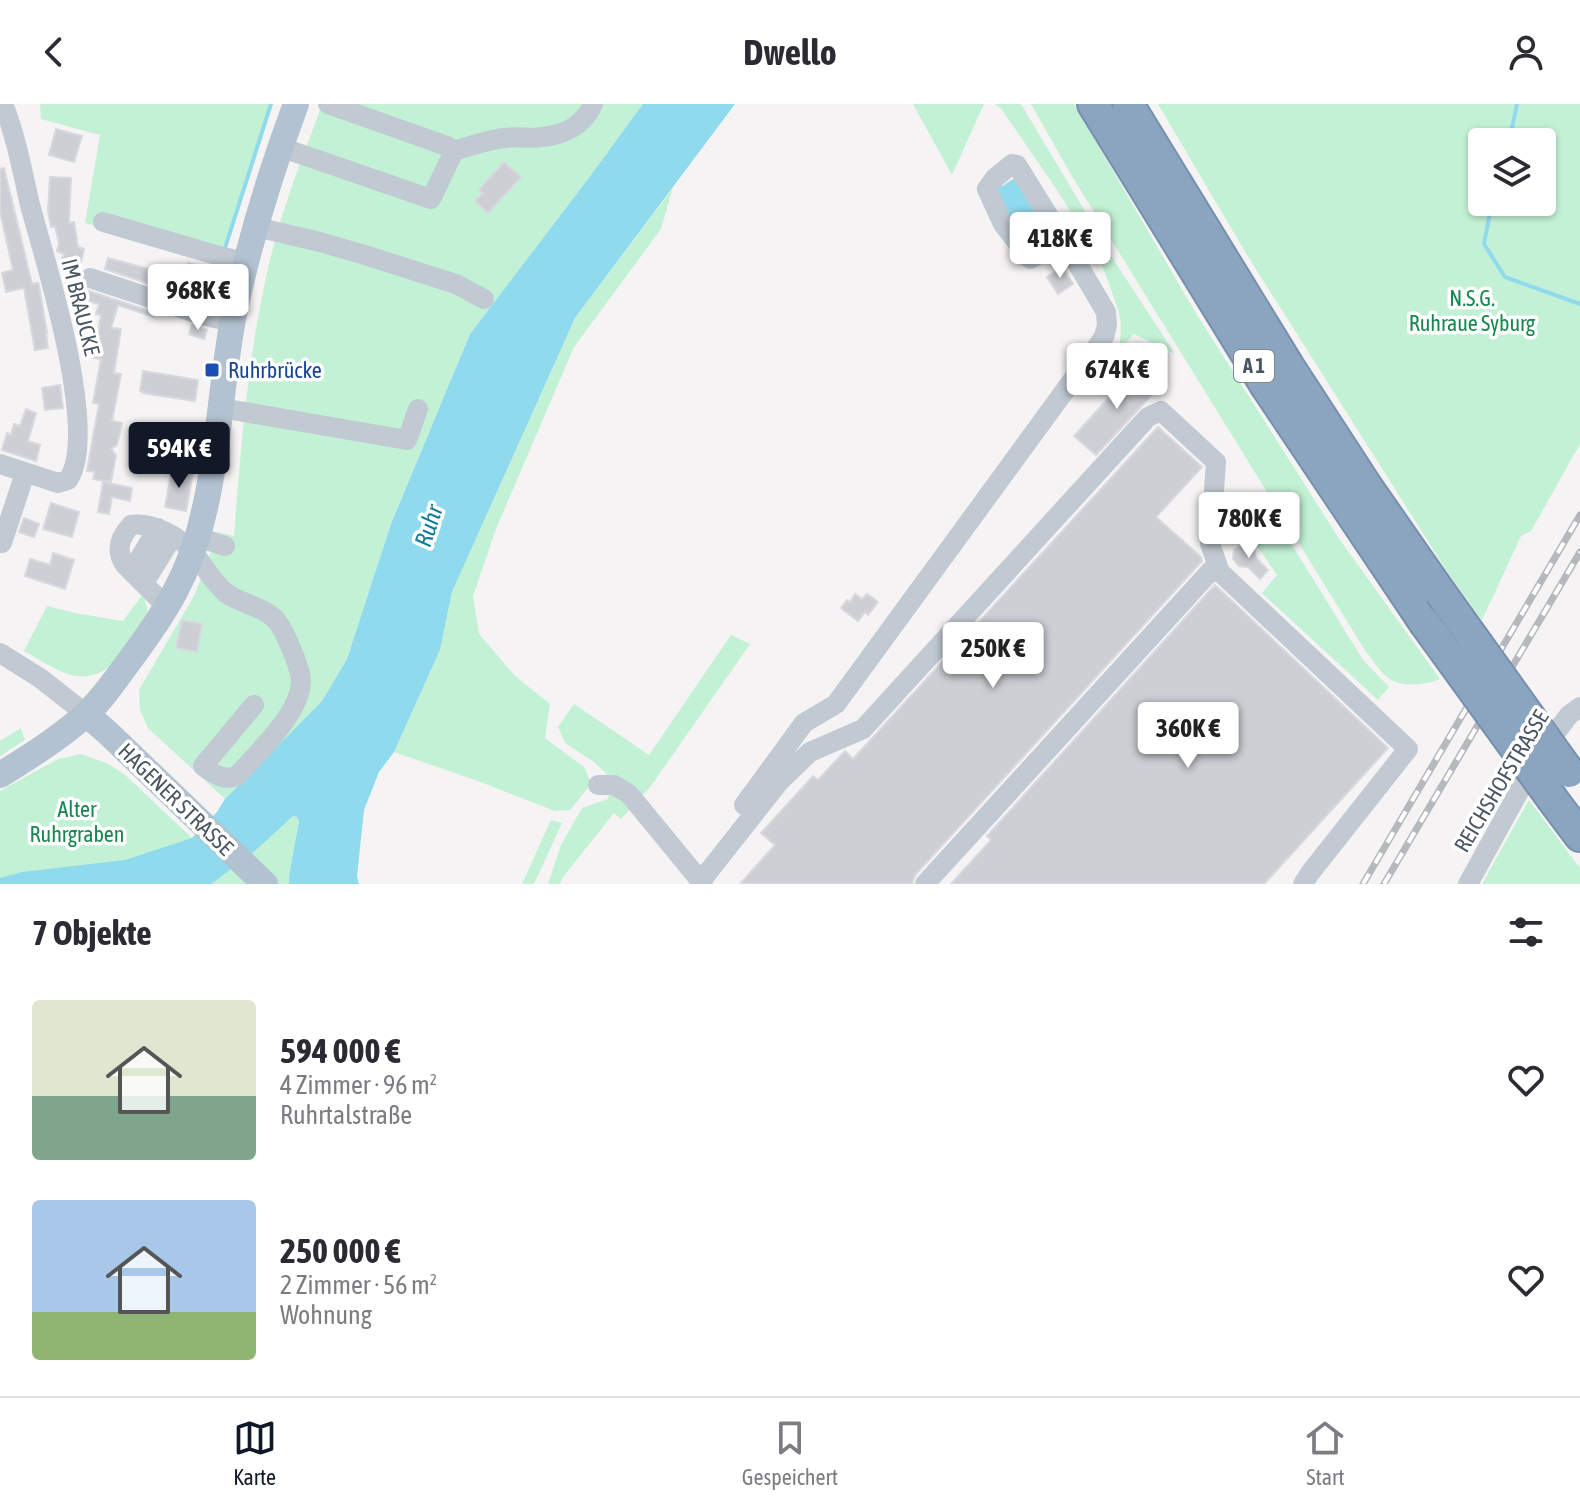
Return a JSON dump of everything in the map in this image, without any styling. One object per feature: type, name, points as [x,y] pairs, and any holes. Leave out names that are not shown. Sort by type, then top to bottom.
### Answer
[{"type":"highway","name":"A 1","points":[[1093,104],[1266,386],[1424,622],[1580,836]]},
{"type":"highway","name":"A 1","points":[[1128,104],[1289,367],[1367,487],[1574,779]]},
{"type":"main road","points":[[0,775],[52,743],[86,714],[111,685],[167,607],[186,571],[177,537],[207,501],[233,322],[246,262],[296,104]]},
{"type":"main road","name":"HAGENER STRASSE","points":[[86,714],[265,884]]},
{"type":"street","name":"IM BRAUCKE","points":[[0,464],[58,483],[68,480],[77,449],[77,415],[70,356],[3,104]]},
{"type":"street","points":[[328,104],[454,151]]},
{"type":"street","points":[[454,151],[501,138],[543,137],[565,132],[580,123],[593,104]]},
{"type":"street","points":[[280,147],[431,199],[454,151]]},
{"type":"street","points":[[716,862],[743,807],[804,723],[836,704],[1104,337],[1106,312],[1064,241],[1017,165],[1012,164],[995,178],[987,189],[1003,224],[1030,259],[1064,241]]},
{"type":"street","points":[[103,222],[246,262]]},
{"type":"street","points":[[256,227],[368,256],[456,284],[484,299]]},
{"type":"street","points":[[90,278],[205,316],[233,322]]},
{"type":"street","points":[[221,408],[407,440],[418,409]]},
{"type":"street","points":[[598,785],[614,785],[629,794],[702,883],[779,782],[810,752],[863,729],[1148,417],[1161,411],[1216,462],[1210,544],[1220,572],[1408,749],[1303,884]]},
{"type":"street","points":[[2,543],[25,473]]},
{"type":"street","points":[[167,607],[120,557],[118,548],[131,525],[141,524],[177,537],[225,546]]},
{"type":"street","points":[[138,577],[177,537]]},
{"type":"street","points":[[177,537],[224,591],[273,616],[284,630],[301,680],[289,716],[237,776],[229,779],[216,775],[203,766],[254,705]]},
{"type":"street","points":[[925,884],[1217,564]]},
{"type":"street","points":[[0,653],[40,678],[86,714]]},
{"type":"street","name":"REICHSHOFSTRASSE","points":[[1468,884],[1539,755],[1569,715],[1580,707]]},
{"type":"green space","points":[[40,104],[273,104],[245,180],[222,260],[85,223],[100,135],[41,119]]},
{"type":"green space","points":[[322,104],[643,104],[470,334],[391,524],[347,659],[322,701],[225,799],[148,728],[140,710],[139,690],[194,596],[217,532],[234,536],[244,419],[261,302],[284,211]]},
{"type":"green space","points":[[913,104],[984,104],[952,175]]},
{"type":"green space","points":[[995,104],[1021,104],[1117,265],[1175,354],[1134,334],[1119,350],[1119,312],[1089,236]]},
{"type":"green space","points":[[1031,104],[1074,104],[1194,310],[1340,540],[1440,679],[1414,684],[1394,681],[1366,652],[1070,173]]},
{"type":"green space","name":"N.S.G. Ruhraue Syburg","points":[[1158,104],[1580,104],[1580,444],[1531,531],[1521,536],[1482,620],[1450,576],[1247,255]]},
{"type":"green space","points":[[673,188],[661,229],[574,347],[496,529],[473,596],[479,634],[515,676],[550,704],[545,738],[585,768],[591,784],[570,810],[555,811],[394,752],[440,650],[452,592],[575,318]]},
{"type":"green space","points":[[1263,498],[1363,660],[1389,687],[1378,700],[1262,593],[1277,575],[1241,522]]},
{"type":"green space","points":[[143,594],[148,612],[113,664],[101,672],[90,676],[68,674],[24,651],[47,606],[123,621]]},
{"type":"green space","points":[[731,635],[750,644],[651,786],[621,819],[614,813],[560,884],[548,884],[561,845],[582,808],[608,799],[613,780],[594,762],[565,743],[558,727],[574,704],[649,755]]},
{"type":"green space","points":[[21,728],[25,740],[0,756],[0,741]]},
{"type":"green space","name":"Alter Ruhrgraben","points":[[81,754],[109,764],[125,775],[192,838],[255,851],[292,816],[297,817],[299,821],[289,884],[0,884],[0,791],[58,759]]},
{"type":"green space","points":[[1529,800],[1580,868],[1580,884],[1482,884]]},
{"type":"green space","points":[[551,820],[562,823],[534,884],[522,884]]},
{"type":"water","name":"Ruhr","points":[[643,104],[735,104],[575,318],[452,592],[440,650],[394,752],[379,772],[364,810],[357,876],[359,884],[289,884],[299,821],[293,816],[255,851],[211,884],[0,884],[0,878],[22,872],[125,860],[192,838],[225,799],[322,701],[347,659],[391,524],[470,334]]},
{"type":"water","points":[[1015,178],[1054,239],[1031,252],[994,191]]},
{"type":"building","points":[[56,129],[82,136],[74,162],[49,155]]},
{"type":"building","points":[[504,162],[521,177],[488,213],[475,201],[483,193],[479,190]]},
{"type":"building","points":[[4,168],[32,284],[38,283],[39,286],[48,348],[35,350],[24,288],[6,292],[2,273],[13,270],[0,211],[0,169]]},
{"type":"building","points":[[50,177],[71,178],[69,223],[74,222],[78,247],[84,249],[80,267],[61,261],[64,254],[57,251],[59,243],[48,211]]},
{"type":"building","points":[[108,258],[152,270],[154,265],[184,276],[188,263],[204,268],[198,300],[105,269]]},
{"type":"building","points":[[1062,267],[1073,284],[1058,294],[1047,277]]},
{"type":"building","points":[[79,285],[155,313],[154,317],[118,305],[111,328],[121,329],[114,373],[121,374],[112,421],[122,423],[117,445],[111,449],[116,455],[111,482],[93,479],[95,472],[87,471],[99,404],[93,403],[101,359],[93,358],[101,315],[96,314],[99,304],[76,298]]},
{"type":"building","points":[[192,325],[207,330],[204,339],[189,334]]},
{"type":"building","points":[[1137,367],[1159,387],[1096,455],[1074,436]]},
{"type":"building","points":[[143,371],[198,380],[195,401],[143,393],[140,391]]},
{"type":"building","points":[[60,385],[63,408],[45,410],[42,388]]},
{"type":"building","points":[[26,409],[36,413],[28,441],[40,445],[36,461],[2,450],[7,433],[11,435],[14,424],[20,426]]},
{"type":"building","points":[[1158,427],[1202,467],[1156,517],[1202,561],[915,875],[912,884],[740,884],[775,845],[761,833],[813,776],[818,780],[845,751],[853,759]]},
{"type":"building","points":[[172,468],[193,472],[186,511],[165,507]]},
{"type":"building","points":[[103,482],[132,488],[130,501],[112,497],[109,514],[98,512]]},
{"type":"building","points":[[51,503],[79,512],[72,537],[43,529]]},
{"type":"building","points":[[24,518],[39,524],[34,537],[19,532]]},
{"type":"building","points":[[1246,544],[1254,549],[1256,558],[1268,570],[1260,579],[1248,567],[1239,566],[1233,559],[1234,550]]},
{"type":"building","points":[[53,553],[74,560],[65,589],[25,576],[30,559],[50,565]]},
{"type":"building","points":[[1215,585],[1388,748],[1264,884],[951,884],[991,840],[987,836]]},
{"type":"building","points":[[855,594],[862,599],[867,594],[878,602],[868,615],[865,612],[858,621],[841,608]]},
{"type":"building","points":[[182,620],[202,624],[197,652],[176,648]]},
{"type":"waterway","points":[[225,248],[271,104]]},
{"type":"waterway","points":[[1512,128],[1517,104]]},
{"type":"waterway","points":[[1489,216],[1484,244],[1505,277],[1580,304]]},
{"type":"railway","points":[[1363,884],[1580,515]]},
{"type":"railway","points":[[1384,884],[1580,552]]},
{"type":"place","name":"Ruhrbrücke","points":[[212,370]]}]
